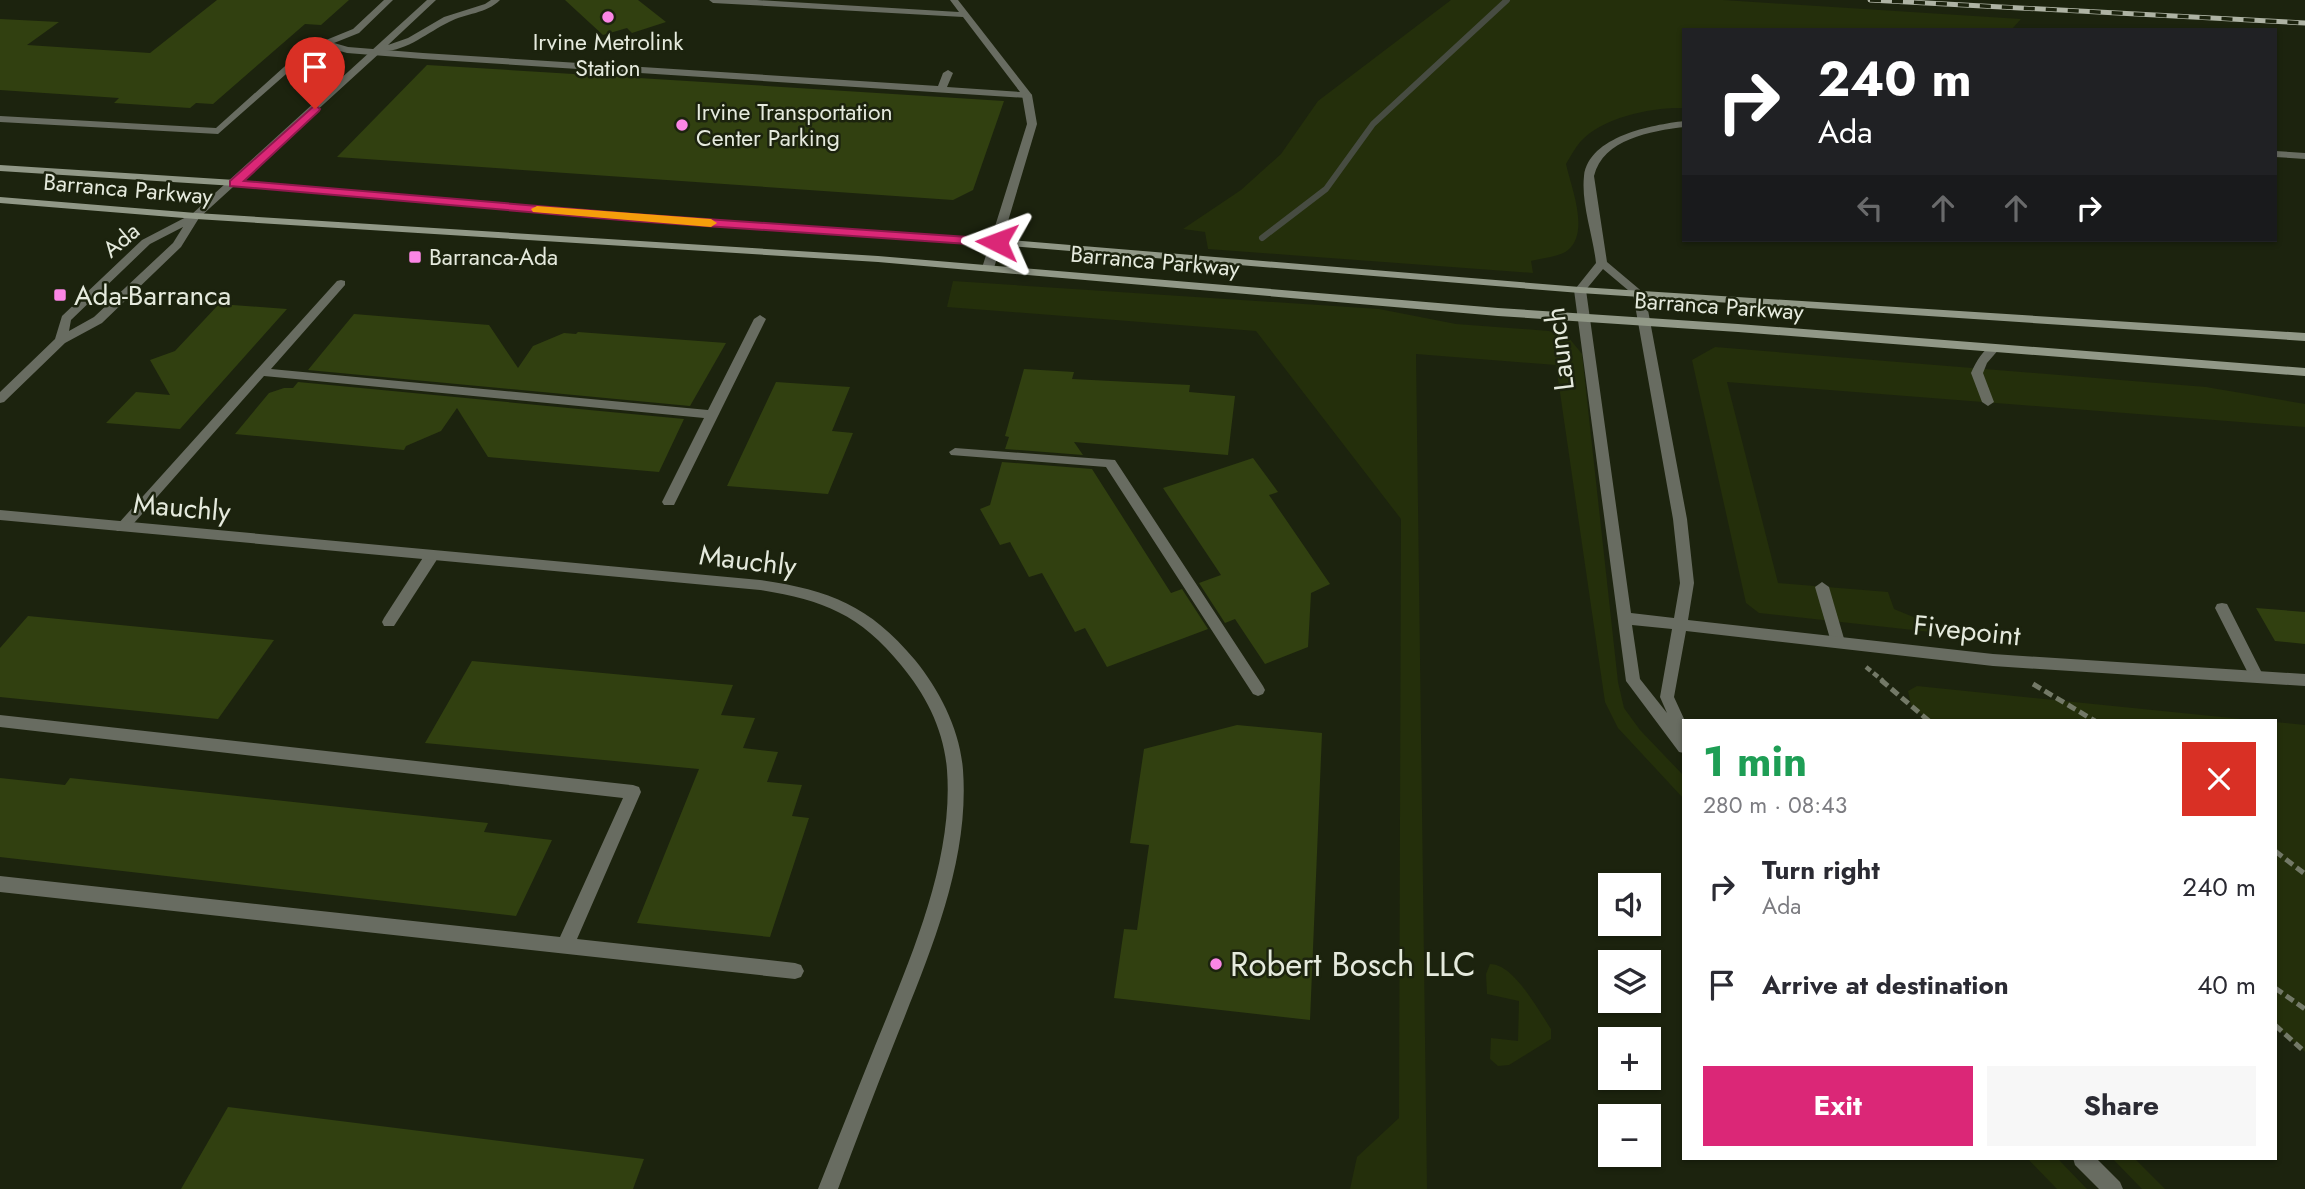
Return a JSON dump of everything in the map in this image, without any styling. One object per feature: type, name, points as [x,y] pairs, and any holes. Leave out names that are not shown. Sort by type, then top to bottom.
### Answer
[{"type":"main road","name":"Barranca Parkway","points":[[0,168],[234,183],[633,218],[997,242],[1580,290],[2305,337]]},
{"type":"main road","name":"Barranca Parkway","points":[[0,200],[196,216],[988,268],[1581,318],[2305,372]]},
{"type":"street","points":[[0,119],[218,131],[307,51],[356,31],[388,0]]},
{"type":"street","name":"Ada","points":[[61,340],[66,319],[146,242],[196,216],[432,0]]},
{"type":"street","points":[[377,52],[411,40],[447,19],[488,6],[496,0]]},
{"type":"street","points":[[713,0],[967,15]]},
{"type":"street","points":[[954,0],[1027,95],[1032,124],[988,268]]},
{"type":"street","points":[[323,43],[347,50],[723,79],[1027,95]]},
{"type":"street","points":[[942,89],[948,73]]},
{"type":"street","points":[[1682,124],[1659,126],[1623,138],[1600,155],[1588,173],[1602,263],[1639,294],[1680,519],[1687,583],[1667,696],[1682,731]]},
{"type":"street","points":[[2277,155],[2305,156]]},
{"type":"street","name":"Ada","points":[[0,399],[61,340],[98,320],[177,244],[196,216]]},
{"type":"street","name":"Launch","points":[[1602,263],[1580,290],[1581,318],[1633,681],[1682,744]]},
{"type":"street","points":[[122,528],[341,283]]},
{"type":"street","points":[[669,502],[760,319]]},
{"type":"street","points":[[1988,402],[1977,373],[1994,348]]},
{"type":"street","points":[[262,372],[712,415]]},
{"type":"street","points":[[955,452],[1110,463],[1258,690]]},
{"type":"street","name":"Mauchly","points":[[0,515],[431,557],[702,579],[799,592],[837,603],[873,626],[904,655],[924,683],[950,740],[955,769],[949,844],[918,963],[828,1189]]},
{"type":"street","points":[[389,622],[431,557]]},
{"type":"street","points":[[1822,587],[1838,642]]},
{"type":"street","points":[[2221,608],[2257,677]]},
{"type":"street","name":"Fivepoint","points":[[1624,618],[1993,660],[2305,680]]},
{"type":"street","points":[[0,721],[633,792],[565,946]]},
{"type":"street","points":[[0,884],[795,971]]},
{"type":"street","points":[[2084,1160],[2113,1189]]},
{"type":"path","points":[[1838,642],[1927,719]]},
{"type":"path","points":[[2027,681],[2092,719]]},
{"type":"path","points":[[2277,853],[2305,874]]},
{"type":"path","points":[[2277,989],[2305,1009]]},
{"type":"path","points":[[2277,1027],[2305,1052]]},
{"type":"green space","points":[[1451,0],[1723,0],[2021,19],[2013,28],[1682,28],[1682,108],[1658,109],[1629,115],[1602,126],[1581,141],[1566,164],[1575,197],[1578,232],[1568,250],[1531,261],[1533,273],[1208,249],[1205,232],[1183,229],[1241,190],[1281,154],[1318,101]]},
{"type":"green space","points":[[953,281],[1379,309],[1456,324],[1549,331],[1569,338],[1582,354],[1618,682],[1624,708],[1640,730],[1682,774],[1682,797],[1618,728],[1605,702],[1556,365],[1416,354],[1427,1189],[1350,1189],[1357,1157],[1399,1118],[1401,519],[1256,331],[947,307]]},
{"type":"green space","points":[[1715,347],[2206,387],[2305,404],[2305,427],[1727,382],[1778,583],[1888,592],[1894,609],[1935,626],[1931,632],[1759,613],[1746,603],[1692,360]]},
{"type":"green space","points":[[1917,686],[2241,719],[1927,719],[1911,705],[1908,691]]},
{"type":"green space","points":[[2277,722],[2305,725],[2305,1052],[2277,1027]]},
{"type":"green space","points":[[1490,964],[1508,971],[1551,1029],[1551,1039],[1509,1065],[1498,1066],[1490,1059],[1491,1038],[1518,1041],[1519,1001],[1487,994],[1486,974]]},
{"type":"green space","points":[[2029,1160],[2059,1160],[2087,1189],[2057,1189]]},
{"type":"green space","points":[[2114,1160],[2136,1160],[2165,1189],[2142,1189]]},
{"type":"building","points":[[217,0],[349,0],[321,25],[305,24],[213,104],[196,103],[190,108],[114,103],[119,98],[0,90],[0,19],[59,22],[27,45],[150,53]]},
{"type":"building","name":"Irvine Metrolink Station","points":[[565,0],[638,0],[666,22],[632,33],[627,28],[603,35]]},
{"type":"building","name":"Irvine Transportation Center Parking","points":[[427,65],[1004,101],[973,190],[953,200],[337,157]]},
{"type":"building","points":[[219,304],[287,309],[180,429],[106,423],[136,392],[170,395],[150,360],[175,351]]},
{"type":"building","points":[[354,314],[489,325],[518,368],[533,346],[564,333],[726,343],[690,406],[308,370]]},
{"type":"building","points":[[1024,369],[1074,372],[1072,379],[1190,385],[1189,392],[1235,396],[1228,455],[1074,442],[1083,455],[1005,449],[1009,437],[1005,436]]},
{"type":"building","points":[[298,382],[684,419],[659,472],[488,457],[457,408],[441,431],[406,446],[404,450],[235,434],[269,393],[293,388]]},
{"type":"building","points":[[776,382],[850,387],[832,431],[853,433],[828,494],[727,486]]},
{"type":"building","points":[[1253,458],[1278,492],[1269,495],[1330,584],[1311,593],[1308,647],[1265,664],[1235,619],[1225,623],[1199,583],[1221,575],[1163,488]]},
{"type":"building","points":[[1002,462],[1092,469],[1171,593],[1182,589],[1208,629],[1107,667],[1085,628],[1075,632],[1042,573],[1029,577],[1010,542],[1000,545],[980,509],[990,505]]},
{"type":"building","points":[[2256,608],[2305,612],[2305,644],[2275,641]]},
{"type":"building","points":[[28,616],[274,640],[218,719],[0,697],[0,648]]},
{"type":"building","points":[[472,661],[733,685],[721,715],[755,718],[743,748],[778,752],[767,782],[802,785],[792,816],[809,818],[770,937],[637,923],[699,769],[425,743]]},
{"type":"building","points":[[1237,725],[1322,733],[1310,1020],[1114,998],[1124,929],[1137,930],[1149,845],[1130,843],[1144,749]]},
{"type":"building","points":[[0,778],[65,785],[70,778],[488,823],[484,832],[552,840],[516,916],[0,857]]},
{"type":"building","points":[[228,1107],[644,1159],[633,1189],[181,1189]]},
{"type":"waterway","points":[[1262,238],[1326,189],[1373,124],[1507,0]]},
{"type":"railway","points":[[1870,0],[2305,23]]},
{"type":"slow traffic","points":[[537,209],[711,223]]},
{"type":"place","name":"Irvine Metrolink Station","points":[[608,17]]},
{"type":"place","name":"Irvine Transportation Center Parking","points":[[682,125]]},
{"type":"place","name":"Barranca-Ada","points":[[415,257]]},
{"type":"place","name":"Ada-Barranca","points":[[60,295]]},
{"type":"place","name":"Robert Bosch LLC","points":[[1216,964]]},
{"type":"route","points":[[315,109],[234,183],[633,218],[997,242]]}]
